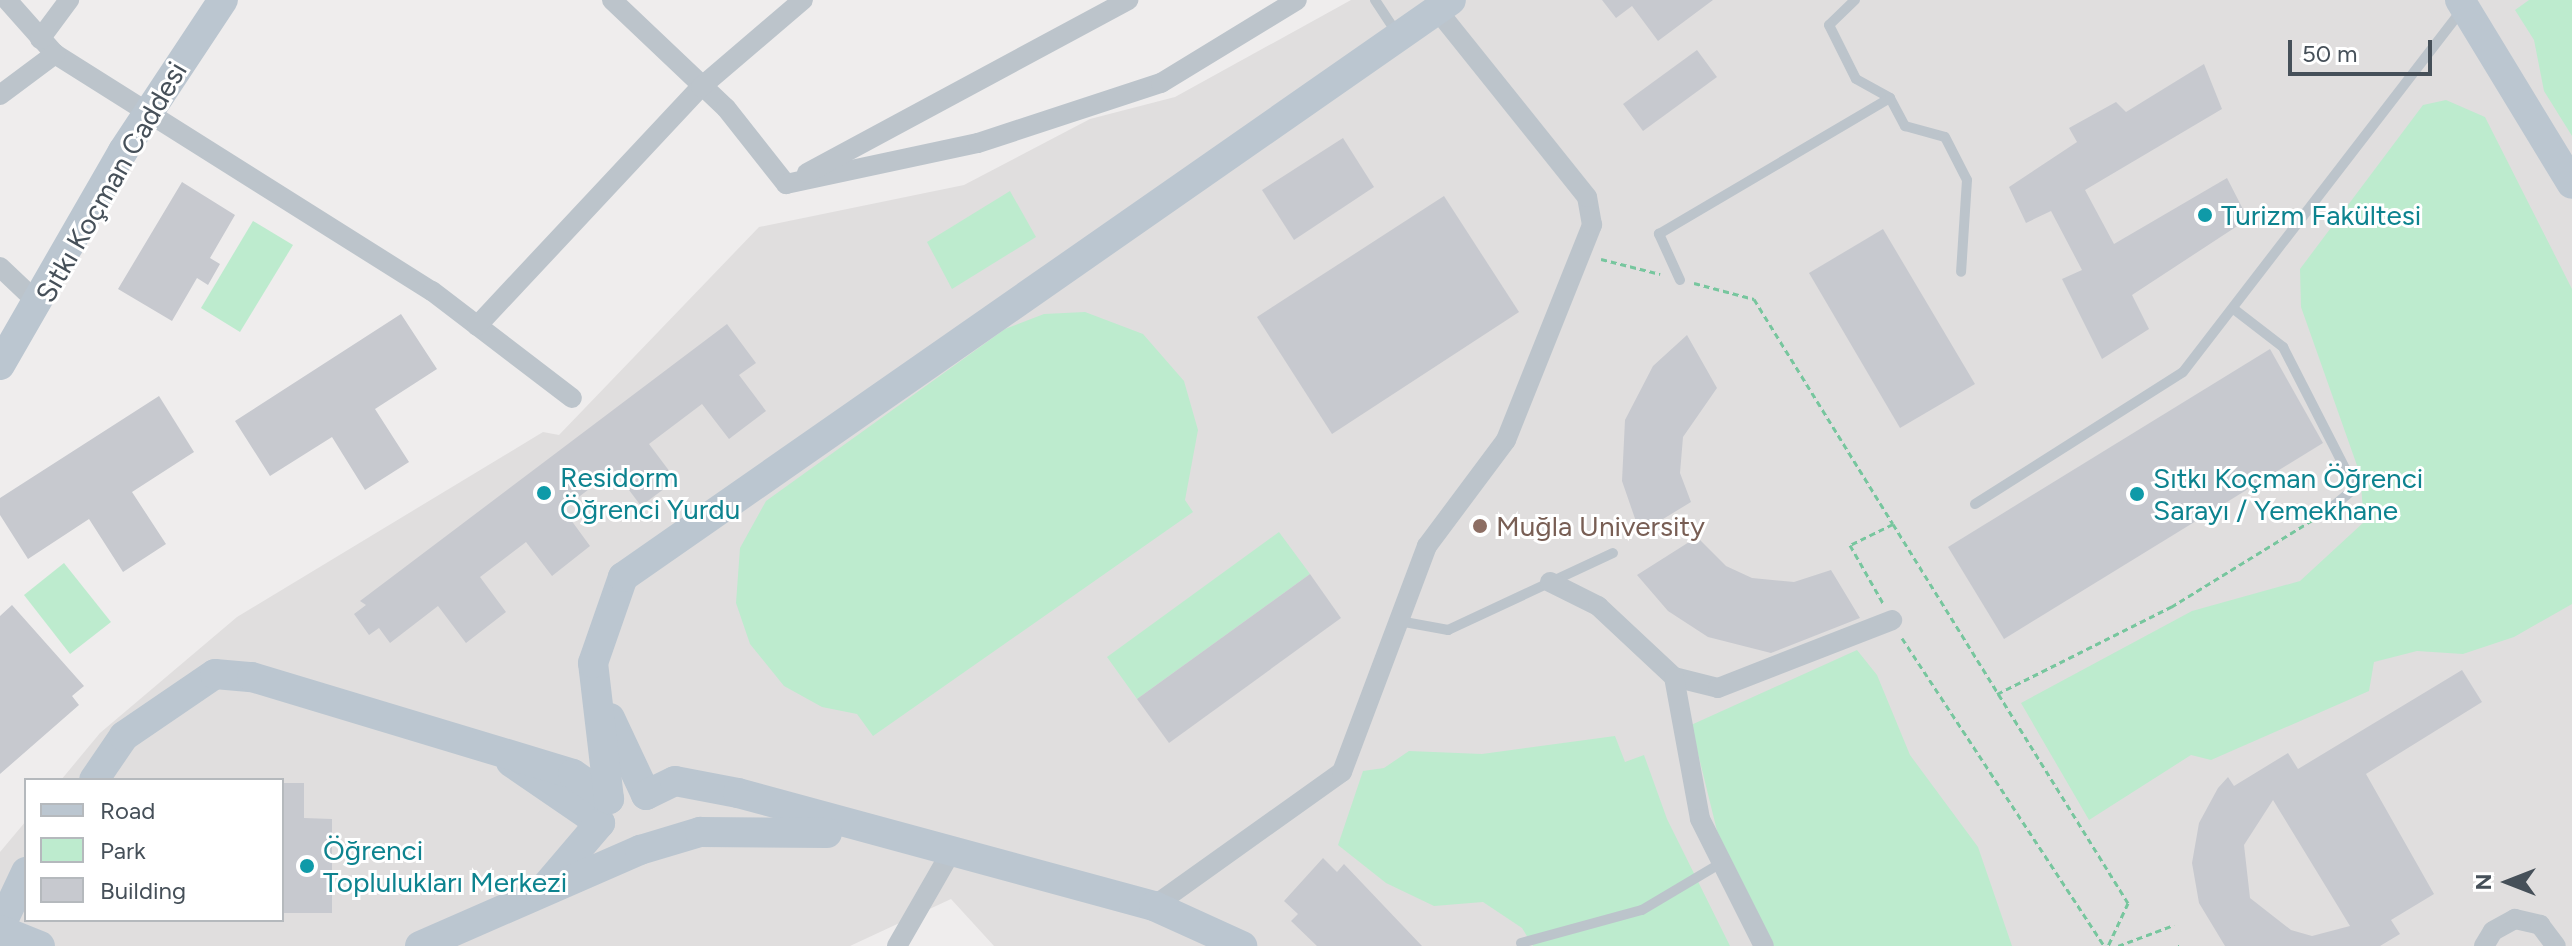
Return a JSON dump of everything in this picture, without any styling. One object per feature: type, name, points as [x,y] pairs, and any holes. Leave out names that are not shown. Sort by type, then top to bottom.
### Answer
[{"type":"street","points":[[7,0],[48,46],[477,326],[572,398]]},
{"type":"street","points":[[0,95],[48,46],[69,0]]},
{"type":"street","name":"Sıtkı Koçman Caddesi","points":[[0,365],[40,305],[148,112],[223,0]]},
{"type":"street","points":[[612,0],[701,87],[786,184]]},
{"type":"street","points":[[477,326],[701,87],[803,0]]},
{"type":"street","points":[[786,184],[1128,0]]},
{"type":"street","points":[[786,184],[978,143],[1161,83],[1297,0]]},
{"type":"street","points":[[2462,4],[2572,184]]},
{"type":"street","points":[[593,663],[618,741],[661,819],[655,838],[640,850],[611,845],[604,811],[593,663],[623,577],[1444,5],[1587,197],[1592,225],[1506,440],[1433,536],[1342,772],[1154,906]]},
{"type":"street","points":[[0,267],[40,305]]},
{"type":"street","points":[[1550,582],[1598,606],[1674,677],[1718,688],[1892,620]]},
{"type":"street","points":[[95,778],[124,736],[215,674],[371,712],[507,758],[573,774],[604,811]]},
{"type":"street","points":[[1674,677],[1700,819],[1764,946]]},
{"type":"street","points":[[540,893],[604,811],[626,790],[646,795],[675,781],[1154,906],[1242,946]]},
{"type":"street","points":[[420,946],[640,850],[700,832],[889,838]]},
{"type":"street","points":[[897,946],[950,854]]},
{"type":"street","points":[[24,876],[0,928],[40,946]]},
{"type":"street","points":[[2484,946],[2493,931],[2515,919],[2553,940],[2572,935]]},
{"type":"lane","points":[[1375,0],[1398,36]]},
{"type":"lane","points":[[1855,0],[1829,25],[1856,79],[1890,98],[1905,126],[1945,137],[1967,180],[1961,272]]},
{"type":"lane","points":[[1975,504],[2183,372],[2235,310],[2462,4]]},
{"type":"lane","points":[[1680,280],[1659,234],[1890,98]]},
{"type":"lane","points":[[2235,310],[2283,347],[2355,488],[2331,508]]},
{"type":"lane","points":[[1399,621],[1448,630],[1613,553]]},
{"type":"lane","points":[[1521,943],[1642,910],[1721,863]]},
{"type":"path","points":[[1598,258],[1754,299],[2128,903],[2106,946],[1892,620],[1850,545],[1893,524]]},
{"type":"path","points":[[1997,694],[2171,607],[2331,508]]},
{"type":"path","points":[[2118,946],[2174,925]]},
{"type":"shaded area","name":"Muğla University","points":[[1351,0],[2572,0],[2572,946],[994,946],[951,899],[850,946],[0,946],[0,852],[24,823],[24,922],[284,922],[284,778],[63,778],[100,733],[237,617],[543,432],[559,435],[759,227],[964,185],[1090,119],[1175,97]]},
{"type":"green space","points":[[2529,0],[2572,0],[2572,136],[2544,91],[2534,40],[2515,10]]},
{"type":"green space","points":[[2446,100],[2485,117],[2572,289],[2572,604],[2514,637],[2463,654],[2417,651],[2374,662],[2369,691],[2211,760],[2191,755],[2089,820],[2021,703],[2192,611],[2300,581],[2364,522],[2360,474],[2301,307],[2300,269],[2423,105]]},
{"type":"green space","points":[[1010,191],[1036,237],[952,289],[927,242]]},
{"type":"green space","points":[[253,221],[293,245],[240,332],[201,308]]},
{"type":"green space","points":[[1085,312],[1143,334],[1184,381],[1198,430],[1185,500],[1193,512],[873,736],[857,714],[822,707],[784,686],[750,644],[736,603],[740,548],[766,501],[1005,329],[1044,314]]},
{"type":"green space","points":[[1279,532],[1310,574],[1137,699],[1107,657]]},
{"type":"green space","points":[[64,563],[111,622],[70,654],[24,595]]},
{"type":"green space","points":[[1857,650],[1877,675],[1910,755],[1978,847],[2012,946],[1762,946],[1721,847],[1691,725]]},
{"type":"green space","points":[[1615,736],[1625,762],[1644,755],[1667,819],[1730,946],[1533,946],[1522,928],[1483,902],[1434,906],[1386,883],[1338,845],[1363,771],[1384,768],[1409,751],[1482,754]]},
{"type":"building","points":[[1602,0],[1713,0],[1658,41],[1632,6],[1616,18]]},
{"type":"building","points":[[1697,50],[1717,77],[1643,131],[1623,104]]},
{"type":"building","name":"Turizm Fakültesi","points":[[2204,64],[2222,109],[2085,190],[2114,244],[2227,178],[2248,219],[2132,295],[2149,329],[2102,359],[2062,279],[2082,270],[2051,211],[2026,223],[2009,187],[2077,142],[2069,128],[2116,102],[2126,112]]},
{"type":"building","points":[[1343,138],[1374,187],[1294,240],[1262,190]]},
{"type":"building","points":[[182,182],[235,215],[210,258],[220,264],[208,285],[197,278],[172,321],[118,289]]},
{"type":"building","points":[[1444,196],[1519,312],[1332,434],[1257,317]]},
{"type":"building","points":[[1883,229],[1975,384],[1900,428],[1809,273]]},
{"type":"building","points":[[401,314],[437,369],[375,409],[409,462],[365,490],[332,437],[270,476],[235,421]]},
{"type":"building","name":"Residorm Öğrenci Yurdu","points":[[727,324],[756,363],[739,375],[766,411],[729,439],[702,404],[649,444],[676,480],[641,506],[614,470],[563,509],[590,546],[552,576],[526,542],[480,577],[506,612],[466,643],[438,606],[390,643],[379,628],[369,635],[354,614],[366,605],[360,601]]},
{"type":"building","points":[[1687,335],[1717,388],[1683,437],[1680,473],[1691,502],[1640,533],[1622,481],[1625,420],[1653,366]]},
{"type":"building","name":"Sıtkı Koçman Öğrenci Sarayı / Yemekhane","points":[[2270,349],[2323,443],[2004,639],[1948,547]]},
{"type":"building","points":[[159,396],[194,452],[132,492],[166,544],[123,572],[89,519],[28,559],[0,515],[0,498]]},
{"type":"building","points":[[1697,537],[1726,566],[1752,578],[1794,582],[1831,570],[1860,618],[1771,653],[1708,637],[1668,611],[1637,575]]},
{"type":"building","points":[[1310,574],[1341,618],[1169,743],[1137,699]]},
{"type":"building","points":[[12,605],[84,686],[72,696],[79,705],[0,774],[0,616]]},
{"type":"building","points":[[2462,670],[2482,702],[2366,774],[2434,894],[2391,920],[2400,934],[2380,946],[2225,946],[2199,903],[2192,863],[2199,823],[2218,788],[2228,777],[2234,786],[2288,753],[2298,769]],"holes":[[[2273,800],[2350,926],[2312,936],[2291,930],[2250,898],[2244,845]]]},
{"type":"building","name":"Öğrenci Toplulukları Merkezi","points":[[284,783],[304,783],[304,818],[332,819],[332,913],[284,913]]},
{"type":"building","points":[[1323,858],[1337,872],[1344,864],[1422,946],[1317,946],[1291,921],[1298,914],[1284,901]]},
{"type":"place","name":"Turizm Fakültesi","points":[[2205,215]]},
{"type":"place","name":"Residorm Öğrenci Yurdu","points":[[544,493]]},
{"type":"place","name":"Sıtkı Koçman Öğrenci Sarayı / Yemekhane","points":[[2137,494]]},
{"type":"place","name":"Muğla University","points":[[1480,526]]},
{"type":"place","name":"Öğrenci Toplulukları Merkezi","points":[[307,866]]}]
